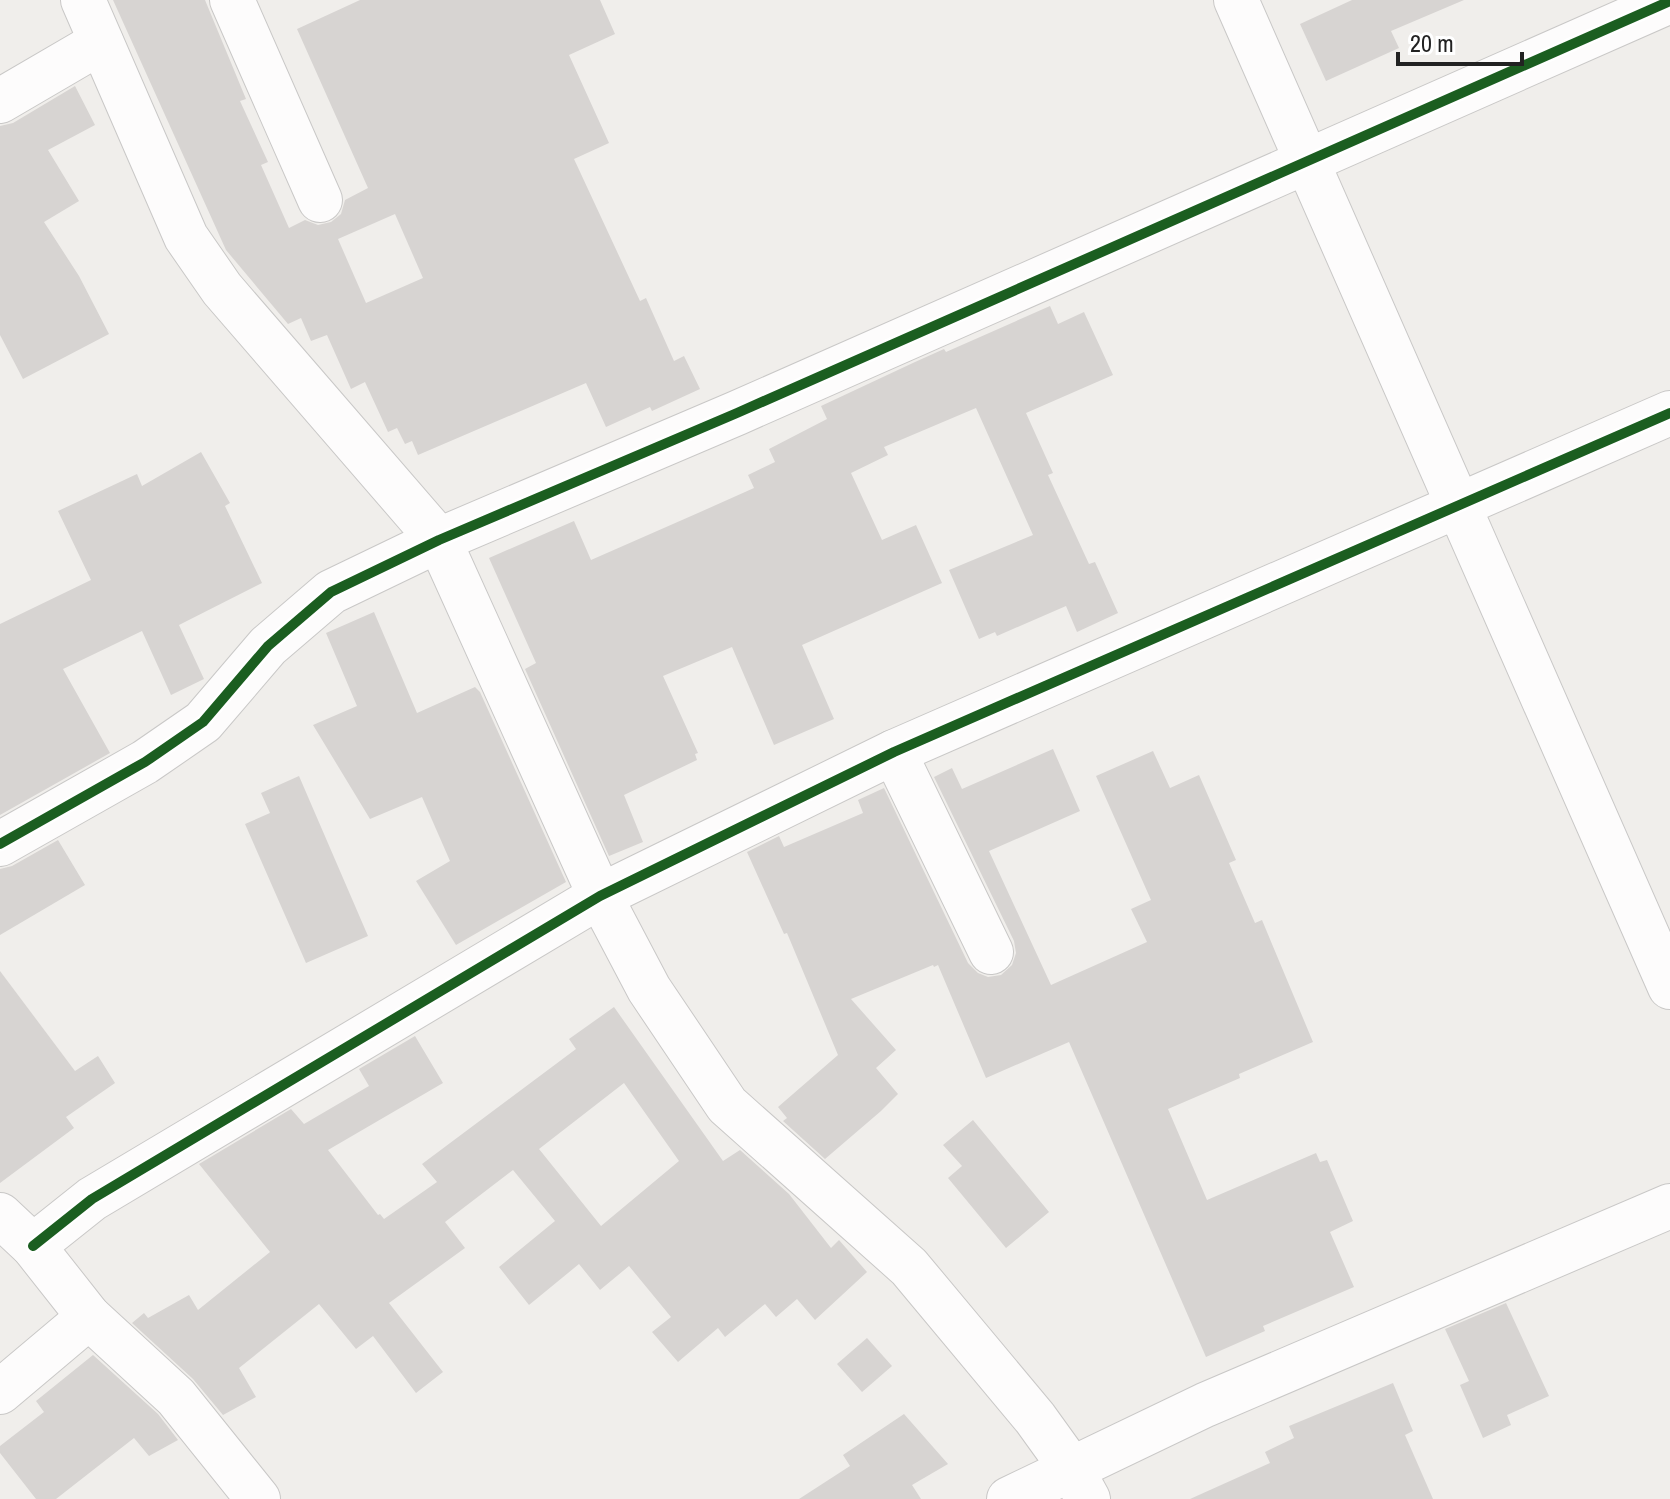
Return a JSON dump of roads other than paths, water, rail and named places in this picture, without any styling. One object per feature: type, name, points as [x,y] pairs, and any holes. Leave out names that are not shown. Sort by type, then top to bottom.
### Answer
[{"type":"street","points":[[83,0],[186,237],[222,289],[439,540],[600,896],[649,989],[727,1105],[909,1267],[1035,1418],[1080,1484]]},
{"type":"street","points":[[232,0],[320,200]]},
{"type":"street","points":[[1236,0],[1670,987]]},
{"type":"street","points":[[0,844],[145,762],[203,722],[268,646],[331,592],[439,540],[737,413],[1670,1]]},
{"type":"street","points":[[0,101],[101,42]]},
{"type":"street","points":[[33,1246],[92,1199],[600,896],[894,752],[1670,413]]},
{"type":"street","points":[[894,752],[991,952]]},
{"type":"street","points":[[1009,1499],[1080,1484],[1205,1405],[1670,1206]]},
{"type":"street","points":[[0,1215],[33,1246],[89,1317],[176,1397],[258,1499]]},
{"type":"street","points":[[0,1392],[89,1317]]}]
